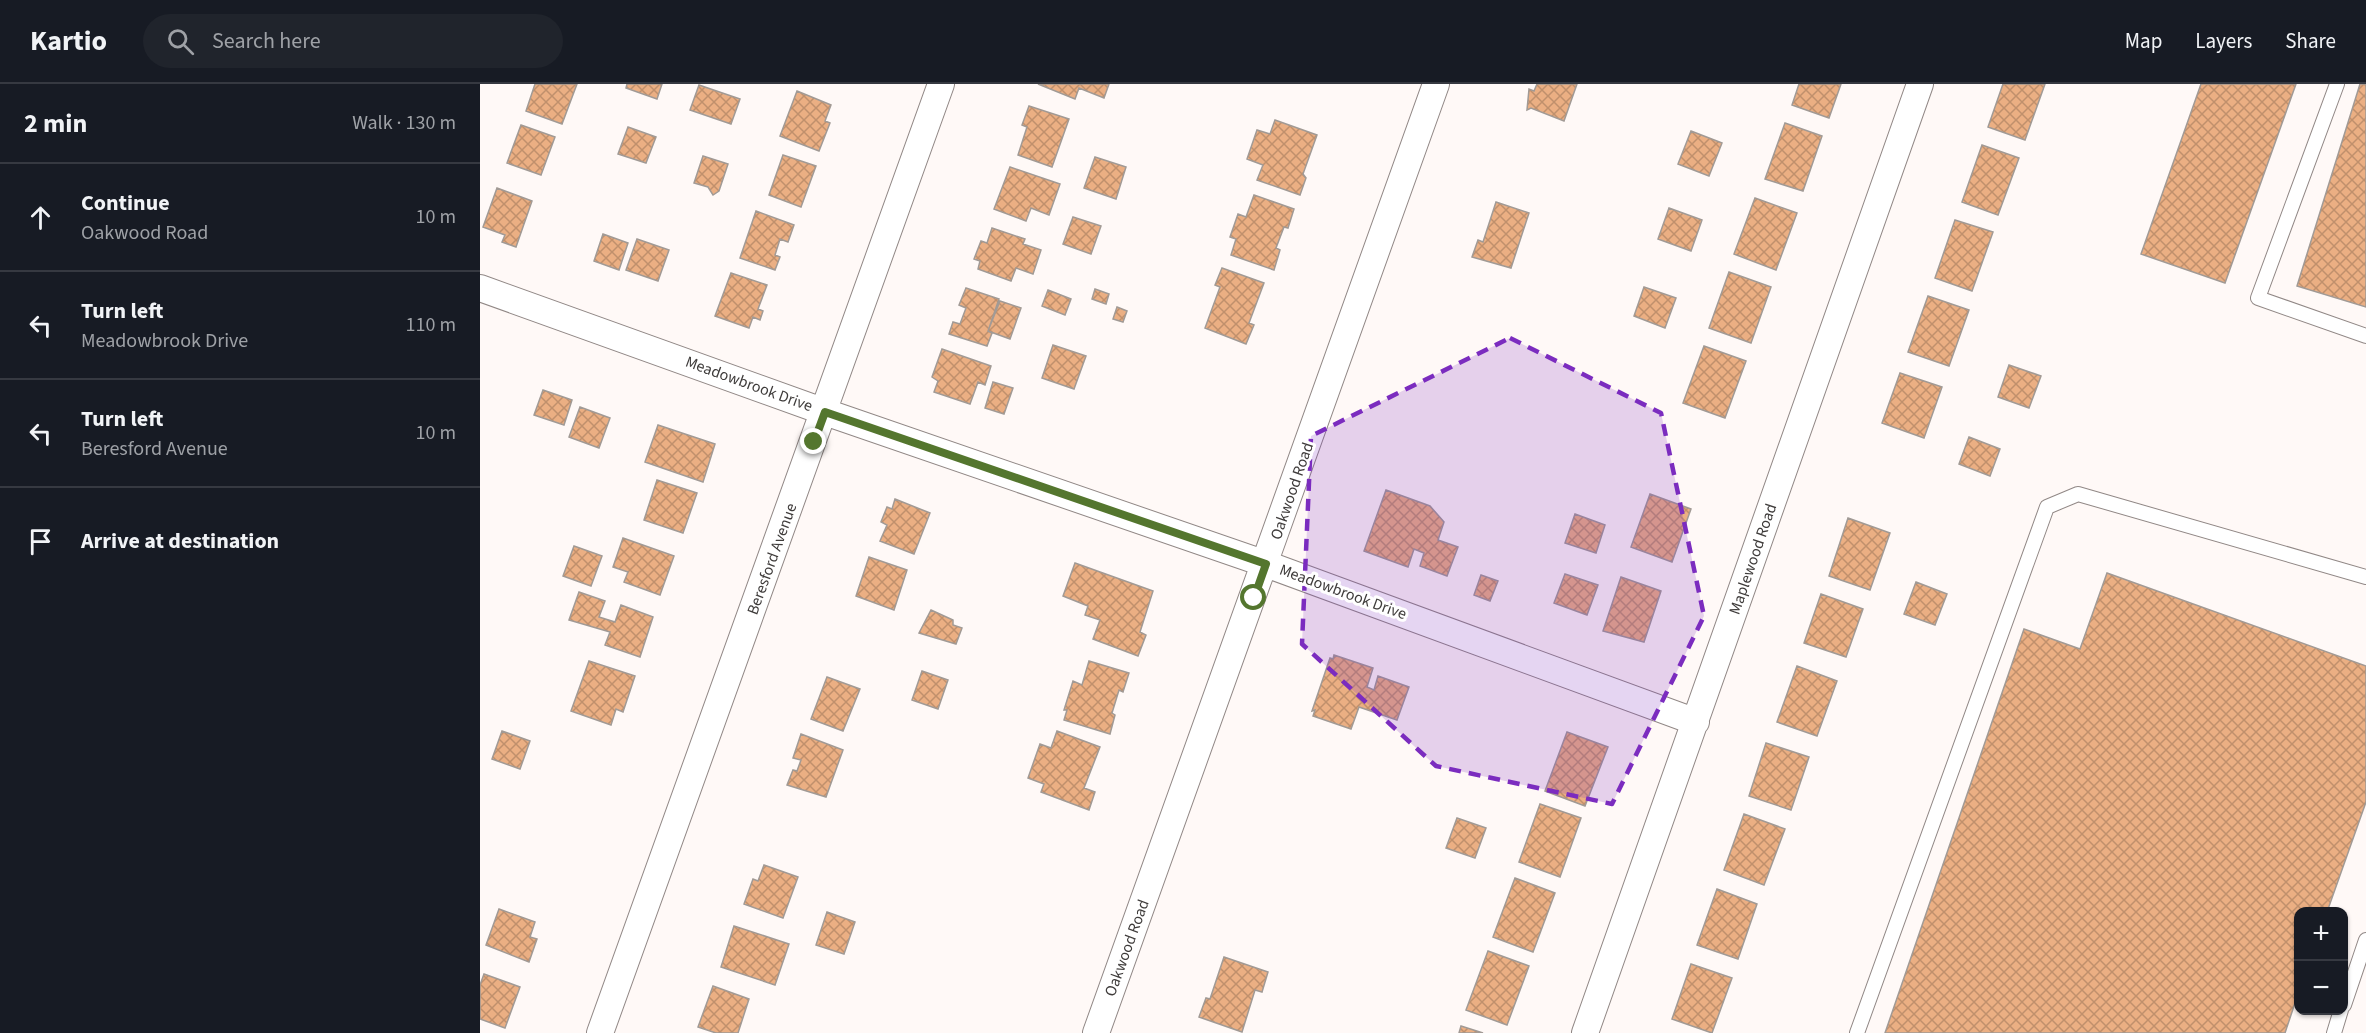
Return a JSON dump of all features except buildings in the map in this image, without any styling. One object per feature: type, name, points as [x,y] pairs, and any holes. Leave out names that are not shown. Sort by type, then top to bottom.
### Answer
[{"type":"street","name":"Beresford Avenue","points":[[600,1033],[941,84]]},
{"type":"street","name":"Oakwood Road","points":[[1096,1033],[1266,564],[1436,84]]},
{"type":"street","name":"Maplewood Road","points":[[1585,1033],[1920,84]]},
{"type":"street","name":"Meadowbrook Drive","points":[[480,288],[825,412],[1266,564],[1696,722]]},
{"type":"lane","points":[[2337,84],[2259,298],[2366,336]]},
{"type":"lane","points":[[1857,1033],[2047,507],[2078,494],[2366,577]]},
{"type":"lane","points":[[2348,991],[2366,940]]},
{"type":"lane","points":[[2334,1033],[2341,1015]]},
{"type":"highlighted area","points":[[1510,338],[1661,413],[1704,616],[1612,804],[1436,766],[1302,644],[1311,436]]},
{"type":"route","points":[[814,442],[825,412],[1266,564],[1254,598]]}]
